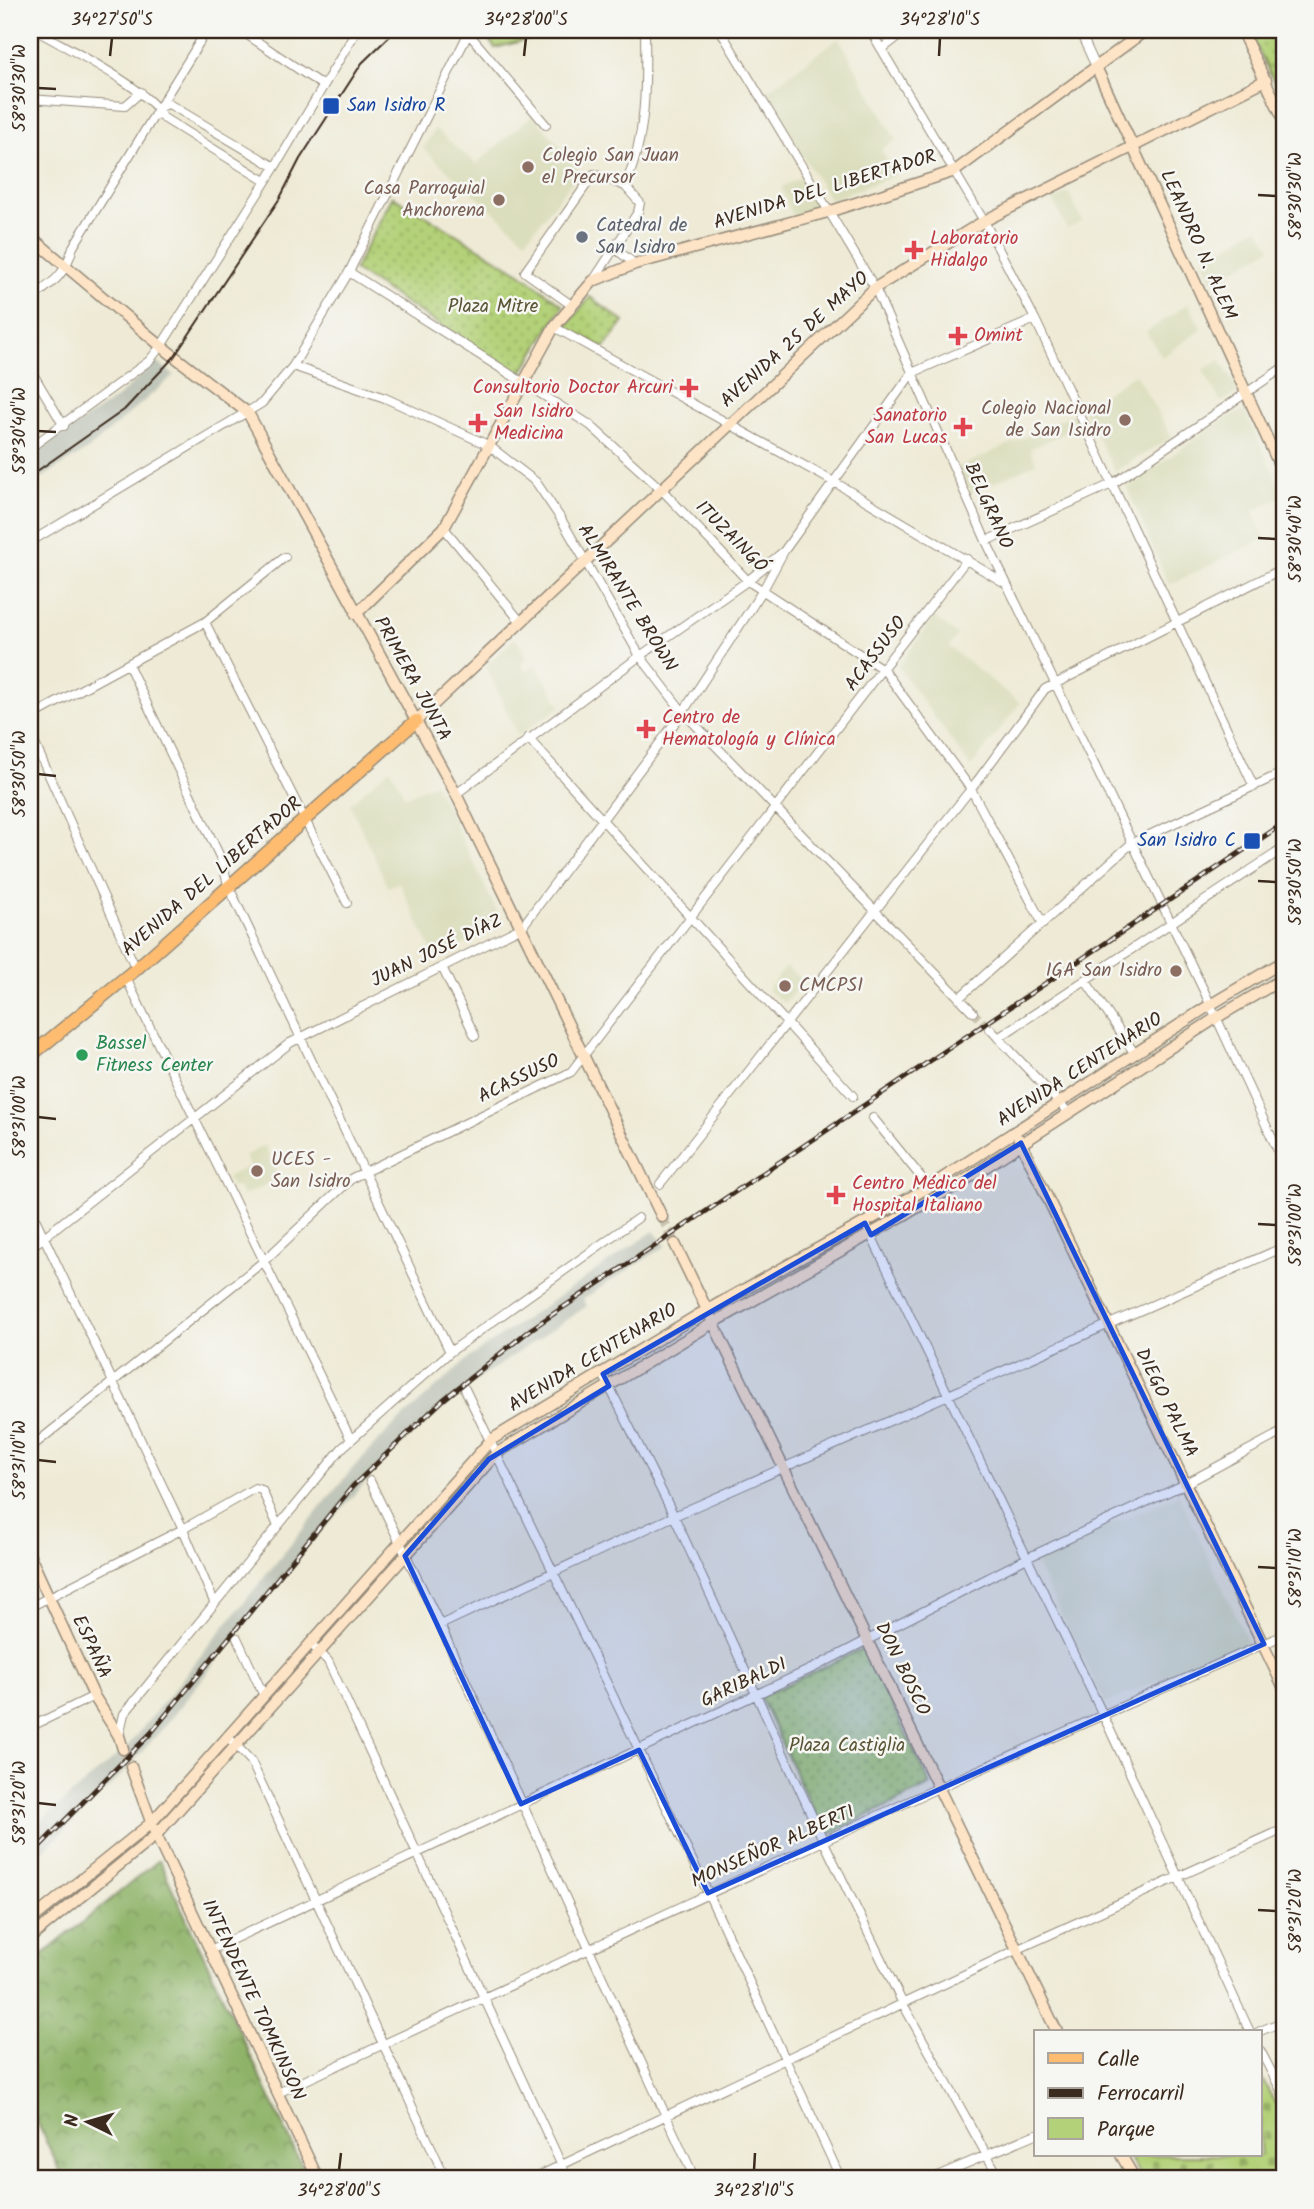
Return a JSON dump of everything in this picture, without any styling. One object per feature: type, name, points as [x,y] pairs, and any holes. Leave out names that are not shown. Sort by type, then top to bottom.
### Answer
[{"type":"main road","name":"AVENIDA DEL LIBERTADOR","points":[[356,614],[444,528],[554,327],[570,304],[593,281],[635,264],[828,212],[955,172],[1146,30]]},
{"type":"main road","points":[[1241,30],[1284,120]]},
{"type":"main road","name":"LEANDRO N. ALEM","points":[[1097,69],[1284,475]]},
{"type":"main road","name":"AVENIDA 25 DE MAYO","points":[[415,721],[663,491],[875,288],[984,221],[1266,80]]},
{"type":"main road","name":"PRIMERA JUNTA","points":[[30,236],[161,346],[248,413],[456,794],[662,1217]]},
{"type":"main road","name":"AVENIDA DEL LIBERTADOR","points":[[30,1056],[126,978],[415,721]]},
{"type":"main road","name":"AVENIDA CENTENARIO","points":[[1065,1108],[1135,1054],[1284,961]]},
{"type":"main road","name":"AVENIDA CENTENARIO","points":[[31,1919],[151,1823],[491,1440],[707,1310],[1018,1138],[1284,978]]},
{"type":"main road","name":"AVENIDA CENTENARIO","points":[[30,1938],[156,1835],[497,1452],[713,1323],[959,1184],[1018,1138]]},
{"type":"main road","name":"DIEGO PALMA","points":[[1018,1138],[1284,1688]]},
{"type":"main road","points":[[675,1244],[713,1323]]},
{"type":"main road","name":"DON BOSCO","points":[[713,1323],[1056,2030]]},
{"type":"main road","name":"ESPAÑA","points":[[30,1556],[94,1696],[119,1736],[123,1749]]},
{"type":"main road","points":[[131,1767],[156,1835]]},
{"type":"main road","name":"INTENDENTE TOMKINSON","points":[[156,1835],[318,2179]]},
{"type":"main road","points":[[1122,2156],[1135,2179]]},
{"type":"street","points":[[35,30],[141,92],[159,107],[162,117],[265,181]]},
{"type":"street","points":[[30,299],[61,276],[67,267],[73,247],[207,30]]},
{"type":"street","points":[[240,30],[322,85]]},
{"type":"street","points":[[30,448],[64,426],[149,361],[161,346],[275,167],[357,30]]},
{"type":"street","points":[[625,186],[633,168],[646,105],[645,30]]},
{"type":"street","name":"BELGRANO","points":[[720,30],[875,288],[986,541],[1284,1164]]},
{"type":"street","points":[[870,30],[984,221],[1035,319],[1254,787]]},
{"type":"street","points":[[882,49],[907,30]]},
{"type":"street","name":"LEANDRO N. ALEM","points":[[1079,30],[1097,69]]},
{"type":"street","points":[[30,542],[262,403],[293,366],[349,272],[469,32],[546,125]]},
{"type":"street","points":[[30,99],[125,106],[141,92]]},
{"type":"street","points":[[159,107],[169,104],[275,167]]},
{"type":"street","points":[[570,304],[525,272],[591,176],[597,173],[625,186],[639,203],[638,212],[593,281]]},
{"type":"street","points":[[613,247],[635,264]]},
{"type":"street","name":"ITUZAINGÓ","points":[[349,272],[590,425],[663,491],[748,581],[884,670],[971,789],[1043,925]]},
{"type":"street","points":[[456,794],[640,656],[748,581],[784,551],[912,373],[1035,319]]},
{"type":"street","points":[[554,327],[833,482],[1007,585]]},
{"type":"street","name":"ALMIRANTE BROWN","points":[[293,366],[385,398],[488,445],[500,451],[536,482],[561,519],[640,656],[683,712],[778,807],[973,1012]]},
{"type":"street","points":[[986,541],[1114,483],[1284,367]]},
{"type":"street","points":[[30,369],[64,426]]},
{"type":"street","points":[[444,528],[521,622]]},
{"type":"street","name":"JUAN JOSÉ DÍAZ","points":[[30,1248],[301,1037],[522,927],[683,712],[763,590],[784,551]]},
{"type":"street","points":[[30,717],[205,622],[285,557]]},
{"type":"street","name":"ACASSUSO","points":[[30,1448],[264,1261],[352,1178],[571,1072],[884,670],[967,559]]},
{"type":"street","points":[[660,1184],[971,789],[1045,689],[1284,568]]},
{"type":"street","points":[[205,622],[347,902]]},
{"type":"street","points":[[128,664],[222,861],[229,885],[450,1352]]},
{"type":"street","points":[[30,733],[136,969]]},
{"type":"street","points":[[528,738],[853,1096]]},
{"type":"street","points":[[959,998],[1132,843],[1284,772]]},
{"type":"street","points":[[998,1038],[1284,849]]},
{"type":"street","points":[[442,967],[475,1036]]},
{"type":"street","points":[[126,978],[351,1440]]},
{"type":"street","points":[[1085,980],[1135,1054]]},
{"type":"street","points":[[990,1029],[1065,1108]]},
{"type":"street","points":[[873,1118],[929,1187]]},
{"type":"street","points":[[30,1208],[183,1529],[214,1602]]},
{"type":"street","points":[[119,1736],[124,1714],[277,1524],[351,1440],[450,1352],[638,1218]]},
{"type":"street","points":[[864,1223],[1104,1717],[1249,2030]]},
{"type":"street","points":[[440,1625],[674,1516],[1284,1247]]},
{"type":"street","points":[[603,1374],[674,1516],[824,1842],[903,2004],[1000,2179]]},
{"type":"street","points":[[465,1389],[708,1893],[783,2060],[841,2179]]},
{"type":"street","name":"GARIBALDI","points":[[211,1950],[869,1641],[1027,1558],[1185,1484],[1284,1430]]},
{"type":"street","points":[[370,1481],[440,1625],[587,1950],[695,2179]]},
{"type":"street","points":[[30,1607],[260,1488],[277,1524]]},
{"type":"street","name":"MONSEÑOR ALBERTI","points":[[278,2093],[940,1787],[1104,1717],[1284,1635]]},
{"type":"street","points":[[237,1638],[264,1696]]},
{"type":"street","points":[[310,1643],[328,1661],[568,2179]]},
{"type":"street","points":[[30,1727],[94,1696]]},
{"type":"street","points":[[106,1713],[113,1716],[124,1714]]},
{"type":"street","points":[[227,1736],[251,1761],[446,2179]]},
{"type":"street","points":[[532,2179],[1016,1950],[1284,1829]]},
{"type":"street","points":[[1262,2030],[1284,2021]]},
{"type":"street","points":[[1262,2054],[1284,2096]]},
{"type":"street","points":[[930,2179],[1034,2135]]},
{"type":"highlighted area","points":[[1021,1143],[1264,1644],[708,1893],[639,1750],[521,1804],[405,1556],[489,1459],[609,1386],[603,1374],[865,1223],[871,1235]]},
{"type":"shaded area","points":[[839,38],[896,140],[881,149],[896,175],[830,200],[764,93]]},
{"type":"shaded area","name":"Colegio San Juan el Precursor","points":[[533,115],[580,171],[526,240],[423,149],[435,129],[476,164]]},
{"type":"shaded area","points":[[800,178],[815,204],[813,210],[792,216],[781,187]]},
{"type":"shaded area","points":[[1069,193],[1082,221],[1067,229],[1053,200]]},
{"type":"shaded area","points":[[1258,227],[1271,248],[1213,282],[1203,261]]},
{"type":"shaded area","points":[[1188,304],[1202,329],[1162,357],[1146,332]]},
{"type":"shaded area","points":[[1220,360],[1239,392],[1221,402],[1203,370]]},
{"type":"shaded area","points":[[156,361],[174,375],[87,450],[30,485],[30,457],[118,397]]},
{"type":"shaded area","name":"Colegio Nacional de San Isidro","points":[[1135,374],[1172,437],[1115,471],[1082,408]]},
{"type":"shaded area","points":[[1245,411],[1284,496],[1253,511],[1265,538],[1169,585],[1127,488],[1214,425]]},
{"type":"shaded area","points":[[1074,414],[1079,426],[1030,449],[1036,463],[970,494],[958,468]]},
{"type":"shaded area","points":[[934,617],[957,635],[949,647],[1020,703],[971,767],[898,667]]},
{"type":"shaded area","points":[[515,638],[527,657],[521,663],[526,672],[536,664],[561,706],[518,736],[486,666]]},
{"type":"shaded area","points":[[390,768],[405,797],[435,783],[501,920],[500,927],[435,958],[399,882],[388,887],[350,804]]},
{"type":"shaded area","name":"CMCPSI","points":[[786,967],[804,982],[784,1003],[767,990]]},
{"type":"shaded area","name":"UCES - San Isidro","points":[[265,1145],[279,1178],[243,1196],[237,1186],[233,1188],[227,1177],[249,1166],[245,1156]]},
{"type":"shaded area","points":[[654,1231],[666,1246],[583,1299],[587,1306],[468,1386],[390,1455],[302,1553],[164,1727],[121,1775],[30,1864],[30,1830],[127,1747],[351,1470],[388,1431],[470,1357]]},
{"type":"shaded area","points":[[1179,1495],[1248,1642],[1106,1703],[1033,1559]]},
{"type":"green space","points":[[481,30],[564,30],[495,48]]},
{"type":"green space","points":[[1248,30],[1284,30],[1284,101]]},
{"type":"green space","name":"Plaza Mitre","points":[[393,196],[520,273],[563,305],[520,376],[354,270]]},
{"type":"green space","points":[[590,297],[624,322],[604,348],[566,327]]},
{"type":"green space","name":"Plaza Castiglia","points":[[864,1648],[931,1785],[825,1836],[760,1697]]},
{"type":"green space","points":[[159,1860],[308,2179],[64,2179],[30,2107],[30,1965]]},
{"type":"green space","points":[[1262,2079],[1284,2120],[1284,2179],[1142,2179],[1129,2156],[1262,2156]]},
{"type":"tunnel","points":[[973,1012],[990,1029]]},
{"type":"tunnel","points":[[662,1217],[675,1244]]},
{"type":"tunnel","points":[[123,1749],[131,1767]]},
{"type":"tram line","points":[[30,476],[124,410],[174,357],[280,198],[300,159],[362,63],[396,30]]},
{"type":"railway","points":[[30,1856],[151,1733],[353,1486],[443,1400],[531,1329],[1284,823]]},
{"type":"place","name":"San Isidro R","points":[[331,106]]},
{"type":"place","name":"Colegio San Juan el Precursor","points":[[528,167]]},
{"type":"place","name":"Casa Parroquial Anchorena","points":[[499,200]]},
{"type":"place","name":"Catedral de San Isidro","points":[[582,237]]},
{"type":"place","name":"Laboratorio Hidalgo","points":[[914,250]]},
{"type":"place","name":"Omint","points":[[958,336]]},
{"type":"place","name":"Consultorio Doctor Arcuri","points":[[689,388]]},
{"type":"place","name":"Colegio Nacional de San Isidro","points":[[1125,420]]},
{"type":"place","name":"San Isidro Medicina","points":[[478,423]]},
{"type":"place","name":"Sanatorio San Lucas","points":[[963,427]]},
{"type":"place","name":"Centro de Hematología y Clínica","points":[[646,729]]},
{"type":"place","name":"San Isidro C","points":[[1252,841]]},
{"type":"place","name":"IGA San Isidro","points":[[1176,971]]},
{"type":"place","name":"CMCPSI","points":[[785,986]]},
{"type":"place","name":"Bassel Fitness Center","points":[[82,1055]]},
{"type":"place","name":"UCES - San Isidro","points":[[257,1171]]},
{"type":"place","name":"Centro Médico del Hospital Italiano","points":[[836,1195]]}]
